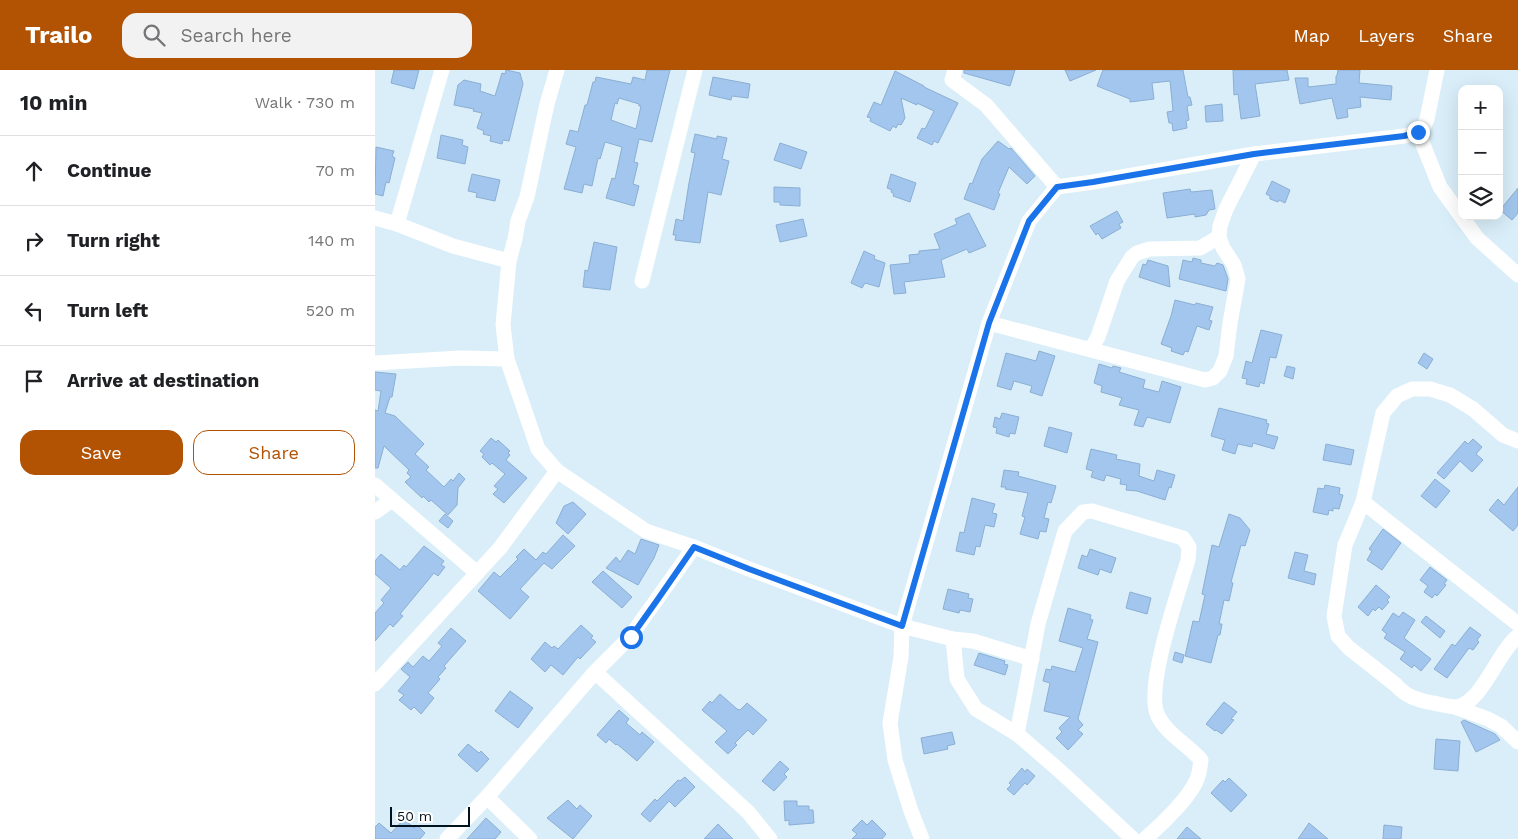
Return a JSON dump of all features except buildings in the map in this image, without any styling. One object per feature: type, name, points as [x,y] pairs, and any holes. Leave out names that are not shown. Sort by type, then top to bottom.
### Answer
[{"type":"street","points":[[397,224],[442,70]]},
{"type":"street","points":[[557,70],[547,104],[527,197],[518,221],[509,261],[503,326],[507,359],[538,448],[557,471],[646,531],[694,547],[902,626],[953,639],[973,641],[1032,659]]},
{"type":"street","points":[[642,282],[695,70]]},
{"type":"street","points":[[955,70],[952,80],[986,105],[1057,187]]},
{"type":"street","points":[[922,839],[895,760],[890,723],[901,657],[902,626],[989,323],[1029,221],[1057,187],[1254,154],[1404,136],[1418,132],[1427,119],[1437,70]]},
{"type":"street","points":[[1418,132],[1440,187],[1477,238],[1518,275]]},
{"type":"street","points":[[989,323],[1205,380],[1213,378],[1220,372],[1226,356],[1238,279],[1234,265],[1223,248],[1219,237],[1226,208],[1254,154]]},
{"type":"street","points":[[375,218],[397,224],[453,246],[509,261]]},
{"type":"street","points":[[1091,349],[1098,337],[1117,281],[1132,257],[1137,253],[1150,249],[1199,248],[1219,237]]},
{"type":"street","points":[[375,364],[379,362],[460,358],[507,359]]},
{"type":"street","points":[[1518,441],[1503,434],[1473,408],[1450,395],[1430,389],[1412,389],[1397,396],[1383,413],[1363,502],[1345,545],[1334,616],[1338,636],[1349,648],[1410,697],[1455,707],[1488,718],[1501,726],[1518,742]]},
{"type":"street","points":[[375,684],[500,548],[557,471]]},
{"type":"street","points":[[375,485],[477,573]]},
{"type":"street","points":[[375,512],[392,500]]},
{"type":"street","points":[[1363,502],[1518,624]]},
{"type":"street","points":[[1017,734],[1038,624],[1065,531],[1083,512],[1092,511],[1183,538],[1189,547],[1188,560],[1165,638],[1155,687],[1154,706],[1168,729],[1201,760],[1195,783],[1170,817],[1149,838]]},
{"type":"street","points":[[447,839],[487,797],[595,672],[631,637],[694,547]]},
{"type":"street","points":[[1455,707],[1471,700],[1509,645],[1518,636]]},
{"type":"street","points":[[953,639],[957,679],[976,709],[1017,734],[1133,839]]},
{"type":"street","points":[[595,672],[748,812],[766,838]]},
{"type":"street","points":[[487,797],[530,839]]},
{"type":"route","points":[[631,637],[694,547],[902,626],[989,323],[1029,221],[1057,187],[1205,164],[1254,154],[1404,136],[1418,132]]}]
